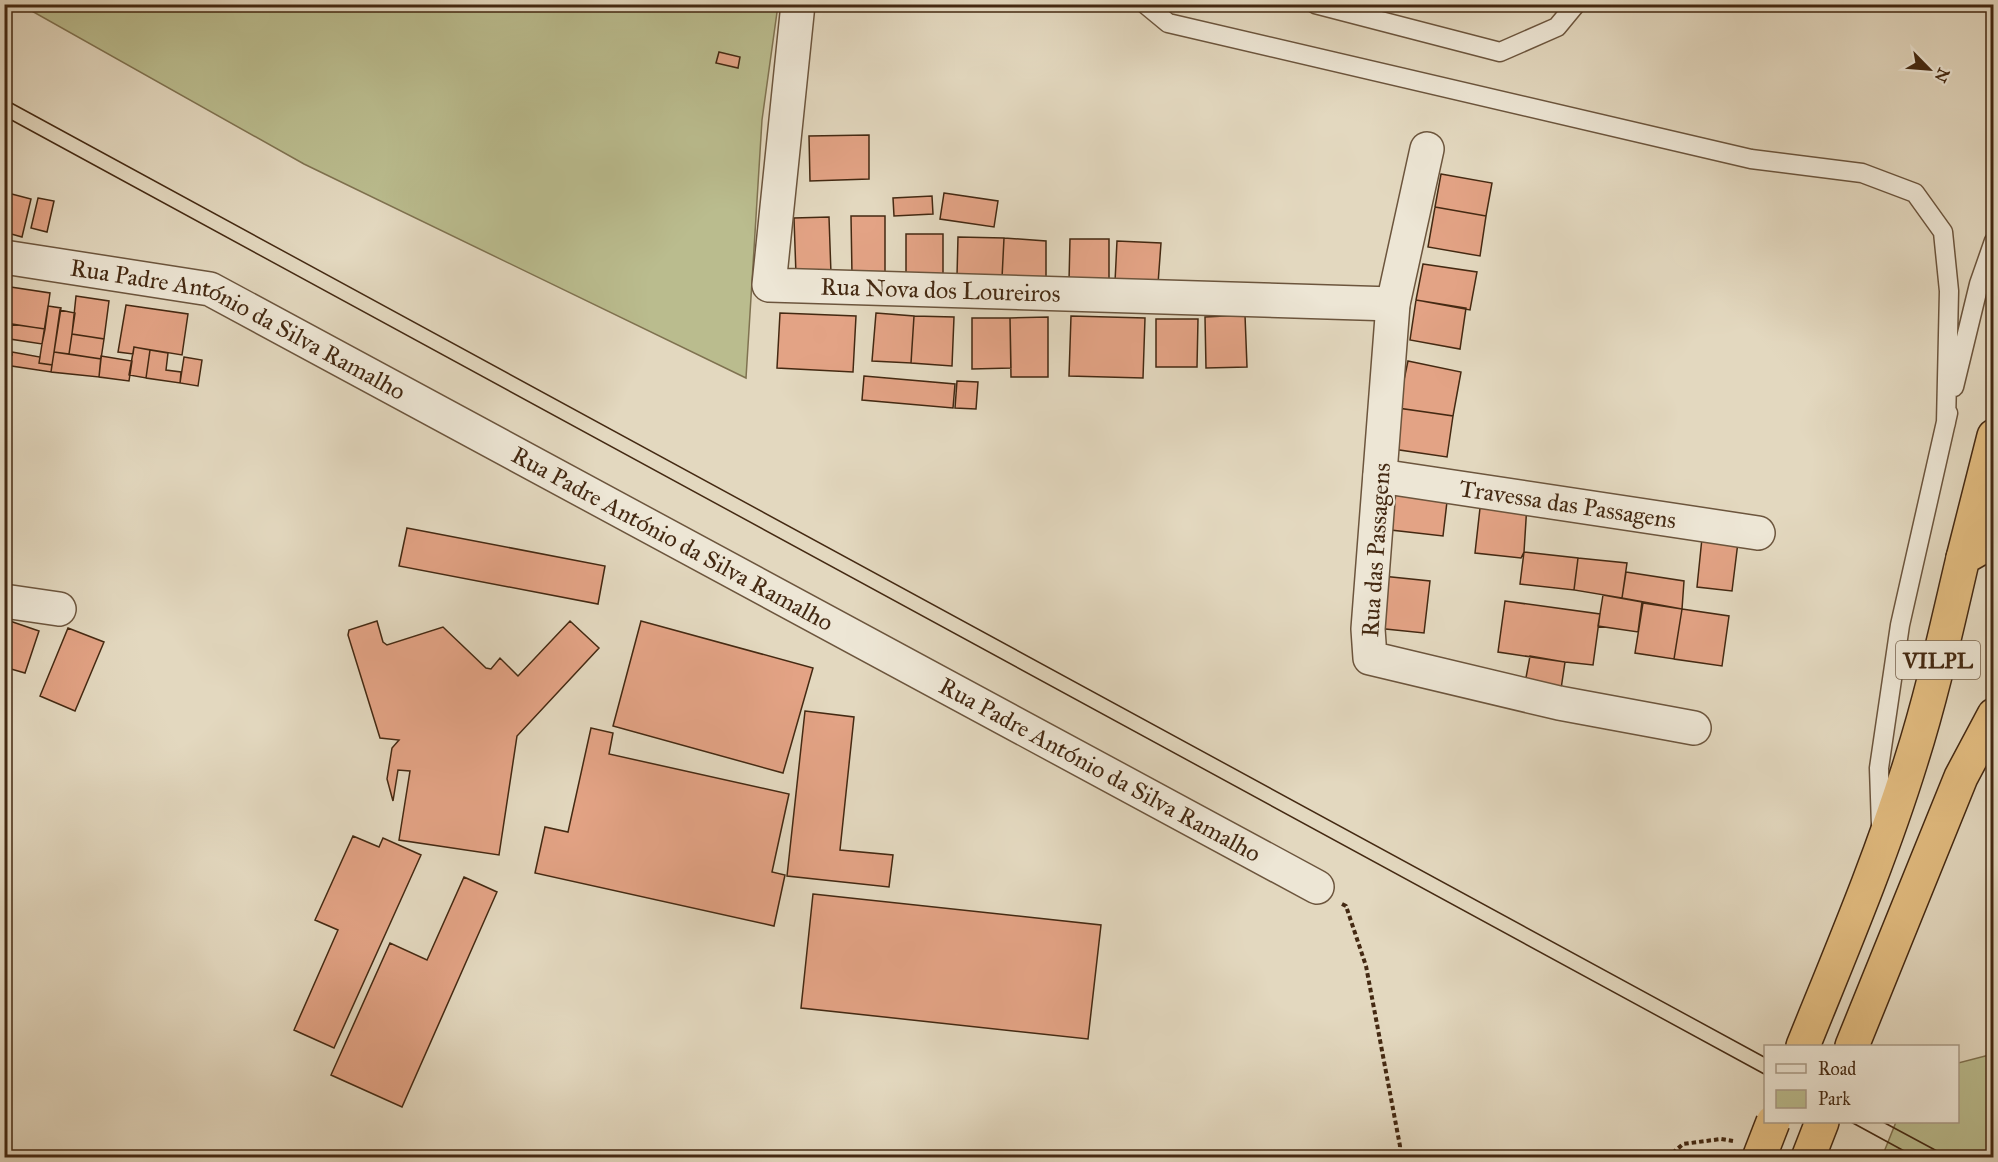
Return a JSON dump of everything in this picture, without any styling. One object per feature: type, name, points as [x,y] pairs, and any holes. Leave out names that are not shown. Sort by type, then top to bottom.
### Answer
[{"type":"highway","name":"VILPL","points":[[1804,1045],[1882,848],[1921,728],[1994,436]]},
{"type":"highway","points":[[1963,558],[1994,543]]},
{"type":"highway","points":[[1853,1045],[1961,777],[1994,715]]},
{"type":"highway","points":[[1759,1158],[1773,1123]]},
{"type":"highway","points":[[1808,1158],[1822,1123]]},
{"type":"street","name":"Rua Nova dos Loureiros","points":[[798,4],[769,285],[1393,304]]},
{"type":"street","name":"Rua das Passagens","points":[[1427,149],[1393,304],[1368,629],[1370,658],[1559,703],[1694,728]]},
{"type":"street","name":"Rua Padre António da Silva Ramalho","points":[[4,257],[210,289],[1317,886]]},
{"type":"street","name":"Travessa das Passagens","points":[[1380,476],[1758,533]]},
{"type":"street","points":[[4,601],[59,609]]},
{"type":"lane","points":[[1145,4],[1168,23],[1751,159],[1862,173],[1915,193],[1943,232],[1949,291],[1946,423]]},
{"type":"lane","points":[[1315,4],[1500,52],[1557,27],[1576,4]]},
{"type":"lane","points":[[1882,848],[1879,768],[1900,625],[1979,284],[1994,241]]},
{"type":"path","points":[[1317,886],[1346,906],[1366,966],[1400,1146],[1399,1158]]},
{"type":"green space","points":[[21,5],[778,5],[762,120],[746,378],[304,164]]},
{"type":"green space","points":[[1993,1054],[1993,1157],[1882,1157],[1896,1123],[1959,1123],[1959,1063]]},
{"type":"building","points":[[719,52],[740,57],[738,68],[716,63]]},
{"type":"building","points":[[869,135],[869,179],[810,181],[809,136]]},
{"type":"building","points":[[1441,174],[1492,183],[1486,216],[1435,207]]},
{"type":"building","points":[[4,192],[31,199],[22,237],[4,232]]},
{"type":"building","points":[[944,193],[998,201],[994,227],[940,219]]},
{"type":"building","points":[[932,196],[933,214],[894,216],[893,198]]},
{"type":"building","points":[[38,198],[54,201],[47,232],[31,228]]},
{"type":"building","points":[[1435,207],[1486,216],[1480,256],[1428,247]]},
{"type":"building","points":[[851,216],[885,216],[885,275],[852,275]]},
{"type":"building","points":[[829,217],[831,274],[796,275],[794,218]]},
{"type":"building","points":[[906,234],[943,234],[943,274],[906,275]]},
{"type":"building","points":[[958,237],[1004,238],[1002,278],[957,276]]},
{"type":"building","points":[[1004,238],[1046,241],[1046,278],[1002,278]]},
{"type":"building","points":[[1070,239],[1109,239],[1109,281],[1069,281]]},
{"type":"building","points":[[1117,241],[1161,243],[1158,284],[1115,282]]},
{"type":"building","points":[[1423,264],[1477,272],[1470,310],[1416,300]]},
{"type":"building","points":[[4,286],[50,293],[45,329],[4,323]]},
{"type":"building","points":[[76,296],[109,301],[104,339],[72,334]]},
{"type":"building","points":[[1416,300],[1466,308],[1460,349],[1410,340]]},
{"type":"building","points":[[126,305],[188,314],[182,355],[134,347],[133,354],[118,352]]},
{"type":"building","points":[[48,306],[61,308],[52,365],[39,363]]},
{"type":"building","points":[[60,310],[75,313],[69,354],[54,352]]},
{"type":"building","points":[[780,313],[856,316],[853,372],[777,368]]},
{"type":"building","points":[[876,313],[914,316],[911,363],[872,361]]},
{"type":"building","points":[[1245,315],[1247,367],[1206,368],[1205,317]]},
{"type":"building","points":[[914,316],[954,317],[952,366],[911,363]]},
{"type":"building","points":[[1071,316],[1145,318],[1143,378],[1069,376]]},
{"type":"building","points":[[1048,317],[1048,377],[1011,377],[1010,318]]},
{"type":"building","points":[[972,318],[1010,318],[1011,368],[972,369]]},
{"type":"building","points":[[1156,319],[1198,319],[1197,367],[1156,367]]},
{"type":"building","points":[[12,324],[45,329],[42,344],[10,339]]},
{"type":"building","points":[[72,334],[104,339],[101,359],[69,354]]},
{"type":"building","points":[[134,347],[150,350],[146,378],[129,375]]},
{"type":"building","points":[[150,350],[168,353],[166,370],[181,372],[180,383],[146,378]]},
{"type":"building","points":[[12,352],[40,357],[39,363],[52,365],[51,372],[5,365],[7,354],[12,355]]},
{"type":"building","points":[[54,352],[101,359],[99,377],[51,372]]},
{"type":"building","points":[[101,356],[132,361],[129,381],[99,377]]},
{"type":"building","points":[[184,357],[202,360],[198,386],[180,383]]},
{"type":"building","points":[[1408,361],[1461,372],[1453,416],[1398,408]]},
{"type":"building","points":[[864,376],[955,384],[953,408],[862,400]]},
{"type":"building","points":[[957,381],[978,382],[976,409],[955,408]]},
{"type":"building","points":[[1398,408],[1453,416],[1447,457],[1393,449]]},
{"type":"building","points":[[1387,487],[1448,493],[1443,536],[1382,529]]},
{"type":"building","points":[[1481,499],[1527,504],[1524,552],[1521,558],[1475,553]]},
{"type":"building","points":[[407,528],[605,566],[598,604],[399,566]]},
{"type":"building","points":[[1702,538],[1738,542],[1732,591],[1697,587]]},
{"type":"building","points":[[1524,552],[1578,558],[1574,590],[1520,584]]},
{"type":"building","points":[[1578,558],[1627,563],[1622,598],[1574,590]]},
{"type":"building","points":[[1626,572],[1684,581],[1682,609],[1622,598]]},
{"type":"building","points":[[1382,576],[1430,581],[1424,633],[1376,628]]},
{"type":"building","points":[[1603,595],[1642,602],[1638,632],[1598,626]]},
{"type":"building","points":[[1505,601],[1600,614],[1593,665],[1498,652]]},
{"type":"building","points":[[1643,603],[1682,609],[1674,659],[1635,653]]},
{"type":"building","points":[[1682,609],[1729,616],[1722,666],[1674,659]]},
{"type":"building","points":[[4,619],[39,631],[25,673],[4,667]]},
{"type":"building","points":[[377,621],[383,642],[387,645],[443,627],[486,668],[491,669],[500,658],[518,676],[570,621],[599,648],[517,736],[499,855],[399,840],[410,771],[398,770],[393,801],[387,779],[392,748],[399,740],[380,738],[348,635],[349,630]]},
{"type":"building","points":[[641,621],[813,668],[783,773],[613,726]]},
{"type":"building","points":[[68,628],[104,642],[75,711],[40,696]]},
{"type":"building","points":[[1530,656],[1565,662],[1561,689],[1525,683]]},
{"type":"building","points":[[805,711],[854,717],[840,850],[893,855],[889,887],[787,876]]},
{"type":"building","points":[[591,728],[613,733],[609,754],[789,794],[772,872],[785,875],[774,926],[535,873],[545,827],[568,832]]},
{"type":"building","points":[[353,836],[379,847],[383,838],[421,855],[334,1048],[294,1030],[338,930],[315,920]]},
{"type":"building","points":[[464,877],[497,892],[402,1107],[331,1075],[390,943],[427,960]]},
{"type":"building","points":[[813,894],[1101,925],[1088,1039],[801,1008]]},
{"type":"tram line","points":[[4,99],[1764,1057]]},
{"type":"tram line","points":[[4,116],[1764,1074]]},
{"type":"tram line","points":[[1853,1123],[1917,1158]]},
{"type":"tram line","points":[[1885,1123],[1950,1158]]}]
